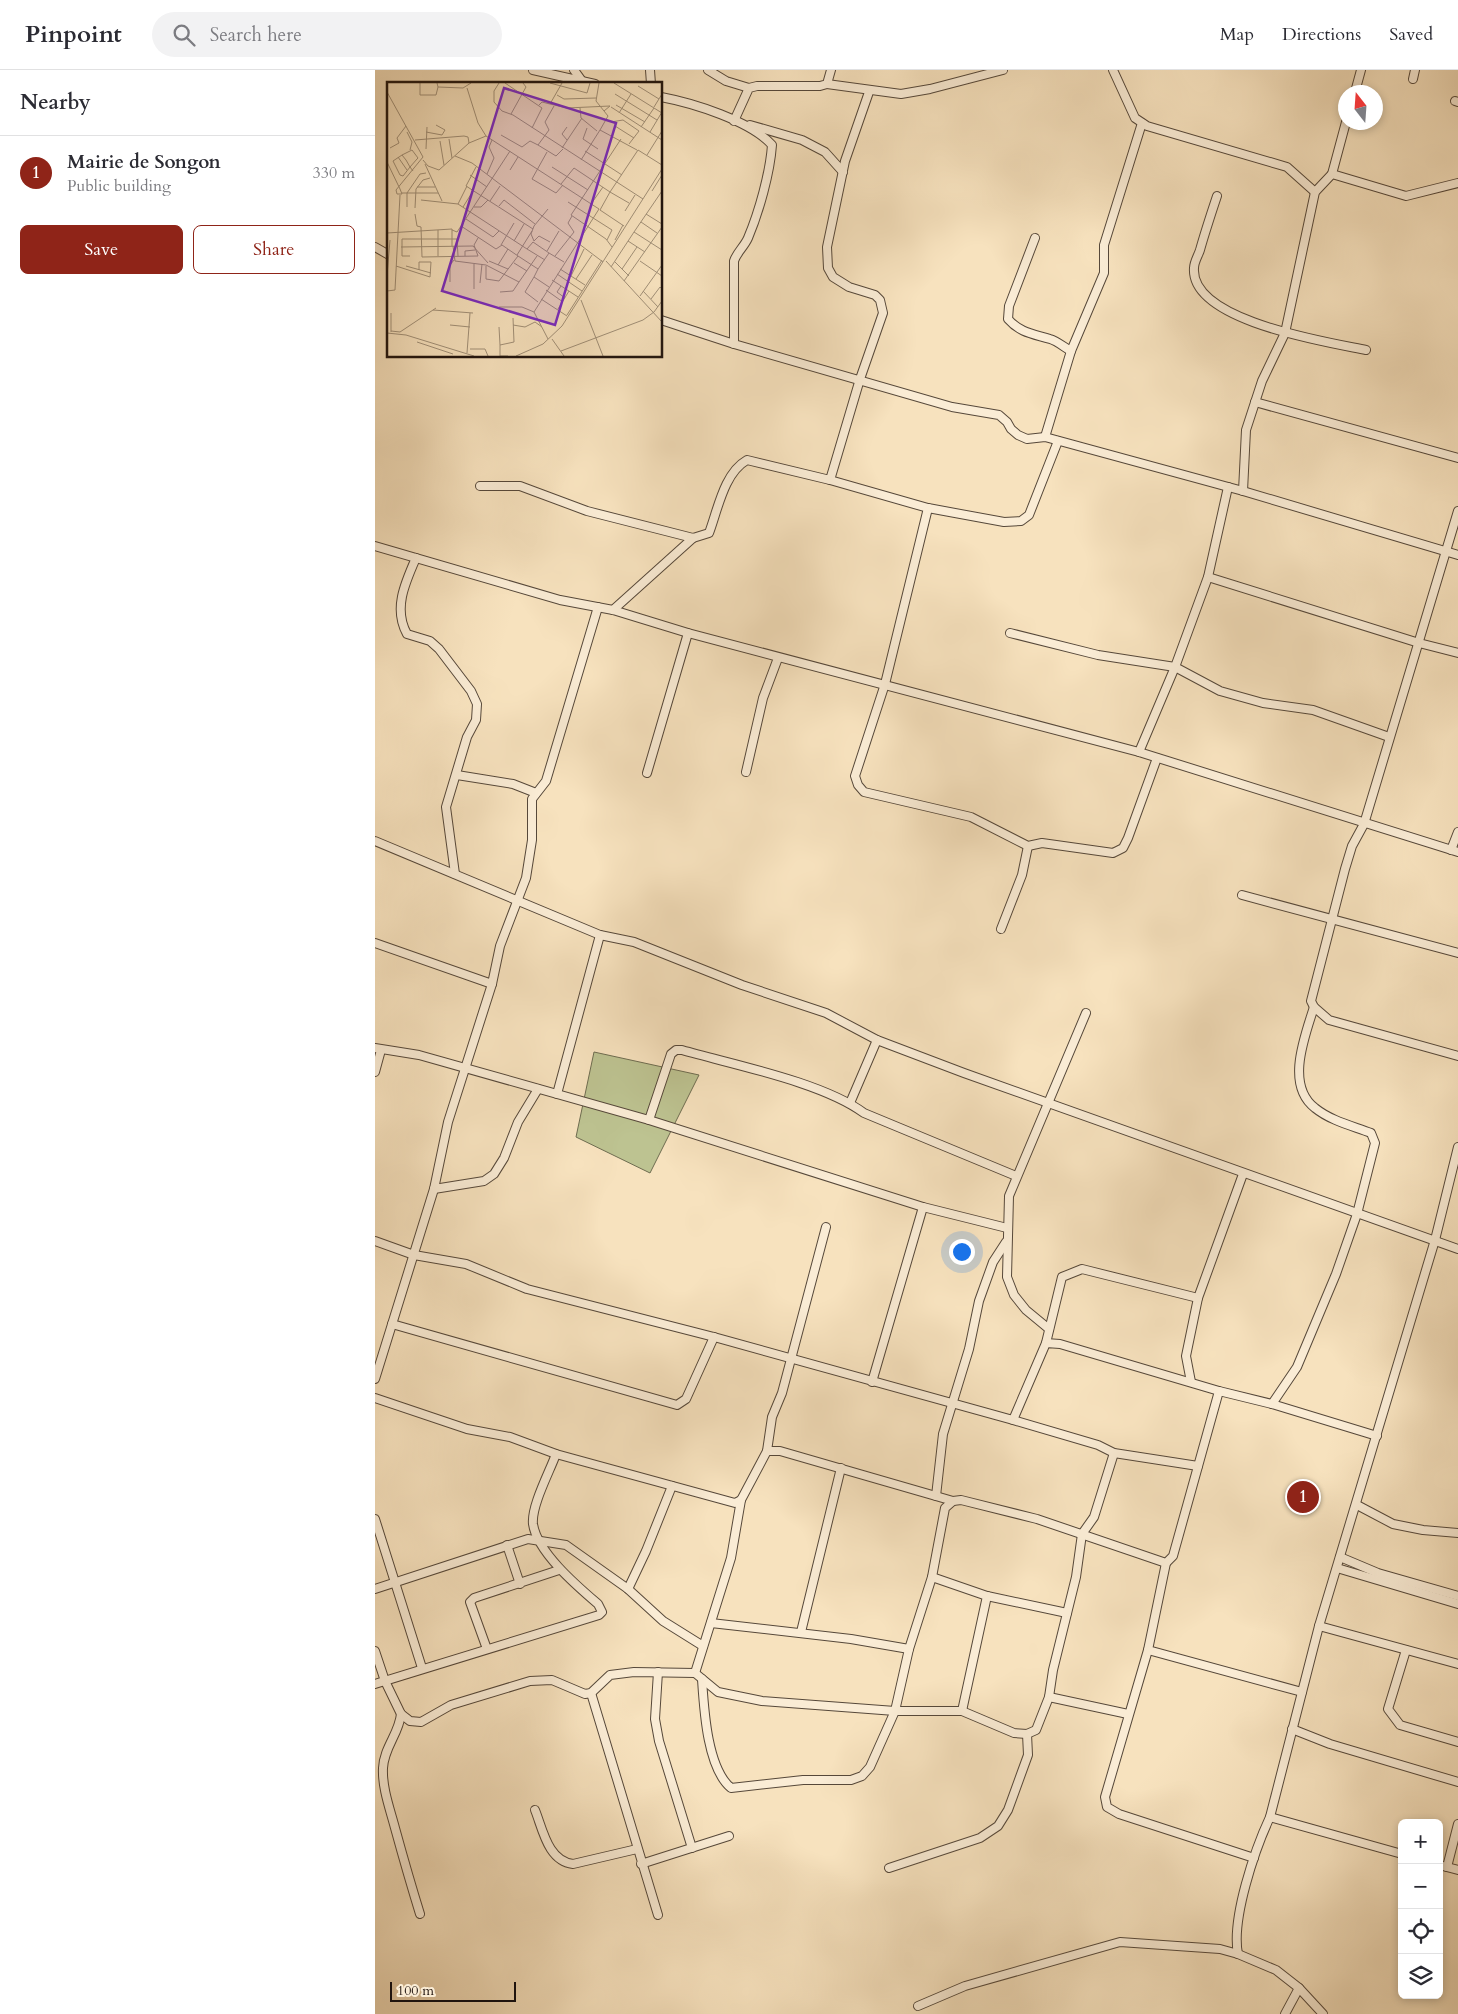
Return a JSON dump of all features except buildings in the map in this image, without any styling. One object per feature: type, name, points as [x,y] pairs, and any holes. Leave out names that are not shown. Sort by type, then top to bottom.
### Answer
[{"type":"street","points":[[533,70],[549,72],[586,82]]},
{"type":"street","points":[[574,70],[582,81]]},
{"type":"street","points":[[708,70],[726,81],[749,88],[757,86],[820,86],[827,84],[869,92],[901,94],[939,87],[1003,70]]},
{"type":"street","points":[[827,84],[831,70]]},
{"type":"street","points":[[1113,70],[1135,118],[1142,123],[1287,167],[1315,192]]},
{"type":"street","points":[[1357,85],[1361,70]]},
{"type":"street","points":[[1413,80],[1415,70]]},
{"type":"street","points":[[734,121],[749,88]]},
{"type":"street","points":[[830,480],[860,379],[883,313],[880,300],[875,295],[849,287],[833,277],[828,268],[827,247],[843,172],[869,92]]},
{"type":"street","points":[[663,97],[713,112],[734,121],[802,140],[825,152],[843,172]]},
{"type":"street","points":[[1045,437],[1071,351],[1104,273],[1104,245],[1142,123]]},
{"type":"street","points":[[734,344],[734,261],[737,253],[747,241],[754,223],[772,144],[745,124]]},
{"type":"street","points":[[1243,492],[1246,430],[1262,381],[1285,333],[1315,192],[1332,174],[1344,130]]},
{"type":"street","points":[[1332,174],[1406,196],[1458,183]]},
{"type":"street","points":[[1217,196],[1194,268],[1197,286],[1207,298],[1227,311],[1285,333],[1365,350]]},
{"type":"street","points":[[1035,238],[1009,306],[1008,319],[1015,327],[1030,334],[1052,340],[1071,351]]},
{"type":"street","points":[[375,247],[387,254]]},
{"type":"street","points":[[663,321],[734,344],[952,407],[999,415],[1007,422],[1011,430],[1027,439],[1045,437],[1058,440],[1228,487],[1458,555]]},
{"type":"street","points":[[1255,402],[1458,458]]},
{"type":"street","points":[[613,610],[693,538],[709,533],[727,484],[737,466],[747,460],[830,480],[928,508],[1003,522],[1021,521],[1029,515],[1058,440]]},
{"type":"street","points":[[480,486],[519,486],[587,511],[693,538]]},
{"type":"street","points":[[1139,752],[1175,667],[1208,577],[1228,487]]},
{"type":"street","points":[[928,508],[885,684],[855,776],[858,785],[864,792],[971,817],[1028,846],[1042,843],[1113,853],[1123,848],[1157,758]]},
{"type":"street","points":[[1272,1404],[1303,1355],[1336,1274],[1357,1214],[1375,1142],[1371,1133],[1326,1116],[1313,1107],[1300,1083],[1299,1056],[1314,1007],[1312,994],[1333,921],[1337,895],[1352,846],[1364,824],[1458,511]]},
{"type":"street","points":[[375,546],[560,600],[613,610],[778,658],[885,684],[1139,752],[1455,851],[1458,832]]},
{"type":"street","points":[[416,558],[404,585],[400,610],[401,623],[407,634],[430,641],[439,649],[471,691],[477,704],[476,720],[467,737],[446,807],[455,874]]},
{"type":"street","points":[[1208,577],[1419,643],[1458,653]]},
{"type":"street","points":[[375,1379],[434,1189],[449,1122],[492,984],[500,946],[526,878],[533,840],[532,799],[545,781],[598,607]]},
{"type":"street","points":[[647,773],[687,633]]},
{"type":"street","points":[[1010,633],[1098,656],[1175,667],[1220,692],[1263,703],[1313,710],[1389,737]]},
{"type":"street","points":[[746,772],[763,698],[778,658]]},
{"type":"street","points":[[457,775],[513,784],[536,792]]},
{"type":"street","points":[[375,841],[600,935],[634,942],[742,985],[827,1013],[877,1040],[1243,1174],[1458,1249]]},
{"type":"street","points":[[1001,929],[1022,875],[1028,846]]},
{"type":"street","points":[[1242,895],[1333,921],[1458,953]]},
{"type":"street","points":[[557,1094],[600,935]]},
{"type":"street","points":[[375,943],[492,984]]},
{"type":"street","points":[[1314,1007],[1329,1020],[1458,1056]]},
{"type":"street","points":[[1049,1330],[1026,1310],[1014,1295],[1007,1277],[1009,1196],[1086,1014]]},
{"type":"street","points":[[851,1103],[877,1040]]},
{"type":"street","points":[[375,1072],[378,1049],[419,1055],[649,1120],[923,1206],[1007,1228]]},
{"type":"street","points":[[649,1120],[671,1054],[675,1050],[682,1050],[795,1082],[851,1103],[864,1113],[1017,1176]]},
{"type":"street","points":[[434,1189],[484,1181],[494,1174],[504,1158],[517,1122],[538,1089]]},
{"type":"street","points":[[1238,1954],[1236,1945],[1239,1913],[1259,1842],[1270,1817],[1319,1626],[1357,1505],[1435,1240],[1458,1147]]},
{"type":"street","points":[[1191,1382],[1186,1356],[1198,1298],[1243,1174]]},
{"type":"street","points":[[872,1382],[923,1206]]},
{"type":"street","points":[[695,1673],[731,1558],[741,1500],[767,1451],[772,1416],[783,1393],[826,1227]]},
{"type":"street","points":[[936,1496],[943,1434],[969,1349],[979,1300],[993,1262],[1007,1240]]},
{"type":"street","points":[[375,1241],[414,1255],[466,1264],[527,1289],[714,1337],[1013,1420],[1098,1445],[1114,1453],[1198,1466]]},
{"type":"street","points":[[1013,1420],[1046,1343],[1062,1277],[1082,1269],[1198,1298]]},
{"type":"street","points":[[392,1324],[677,1405],[686,1399],[714,1337]]},
{"type":"street","points":[[1046,1343],[1060,1344],[1377,1436]]},
{"type":"street","points":[[1219,1391],[1173,1556],[1166,1563],[1148,1650],[1105,1797],[1107,1807],[1119,1814],[1254,1858]]},
{"type":"street","points":[[375,1398],[467,1429],[510,1437],[556,1454],[735,1503],[741,1500]]},
{"type":"street","points":[[767,1451],[780,1451],[953,1501],[961,1500],[1037,1519],[1166,1563]]},
{"type":"street","points":[[375,1650],[385,1681],[401,1714],[410,1721],[421,1722],[451,1704],[529,1681],[552,1680],[585,1694],[591,1693],[610,1675],[658,1672],[695,1673],[718,1692],[762,1701],[895,1711],[962,1711],[1014,1733],[1027,1734],[1036,1730],[1049,1698],[1053,1670],[1076,1577],[1081,1534],[1093,1517],[1114,1453]]},
{"type":"street","points":[[375,1684],[599,1615],[602,1612],[598,1604],[559,1570],[539,1539],[533,1523],[536,1506],[556,1454]]},
{"type":"street","points":[[801,1632],[841,1468]]},
{"type":"street","points":[[628,1589],[646,1551],[672,1486]]},
{"type":"street","points":[[702,1679],[704,1713],[715,1759],[724,1782],[731,1788],[803,1780],[851,1780],[862,1776],[870,1767],[895,1711],[909,1649],[932,1577],[945,1508],[953,1501]]},
{"type":"street","points":[[1357,1505],[1393,1524],[1423,1530],[1458,1533]]},
{"type":"street","points":[[375,1519],[397,1582],[423,1668]]},
{"type":"street","points":[[375,1589],[507,1545],[528,1539],[539,1539],[566,1545],[628,1589],[663,1622],[703,1646]]},
{"type":"street","points":[[507,1545],[520,1584]]},
{"type":"street","points":[[1340,1557],[1378,1573],[1458,1596]]},
{"type":"street","points":[[1337,1568],[1458,1604]]},
{"type":"street","points":[[487,1650],[470,1602],[474,1598],[559,1570]]},
{"type":"street","points":[[932,1577],[987,1596],[1067,1613]]},
{"type":"street","points":[[962,1711],[987,1596]]},
{"type":"street","points":[[711,1623],[801,1632],[909,1649]]},
{"type":"street","points":[[1319,1626],[1458,1664]]},
{"type":"street","points":[[1148,1650],[1302,1692]]},
{"type":"street","points":[[1406,1650],[1389,1709],[1392,1716],[1400,1725],[1458,1742]]},
{"type":"street","points":[[658,1672],[655,1719],[659,1741],[692,1848]]},
{"type":"street","points":[[591,1693],[641,1864],[658,1915]]},
{"type":"street","points":[[1049,1698],[1128,1714]]},
{"type":"street","points":[[401,1714],[400,1726],[391,1740],[385,1755],[383,1770],[387,1798],[419,1914]]},
{"type":"street","points":[[1292,1729],[1330,1744],[1458,1782]]},
{"type":"street","points":[[889,1868],[980,1838],[998,1826],[1008,1810],[1028,1755],[1027,1734]]},
{"type":"street","points":[[535,1810],[548,1843],[557,1859],[565,1863],[573,1864],[637,1849]]},
{"type":"street","points":[[1270,1817],[1398,1853]]},
{"type":"street","points":[[1458,1824],[1443,1866],[1458,1870]]},
{"type":"street","points":[[641,1864],[729,1836]]},
{"type":"street","points":[[918,2006],[965,1986],[1120,1942],[1220,1949],[1238,1954],[1276,1970],[1299,1988],[1323,2014]]},
{"type":"street","points":[[1285,2014],[1299,1988]]},
{"type":"green space","points":[[594,1052],[699,1075],[650,1173],[576,1137]]},
{"type":"place","name":"Mairie de Songon","points":[[1303,1497]]}]
